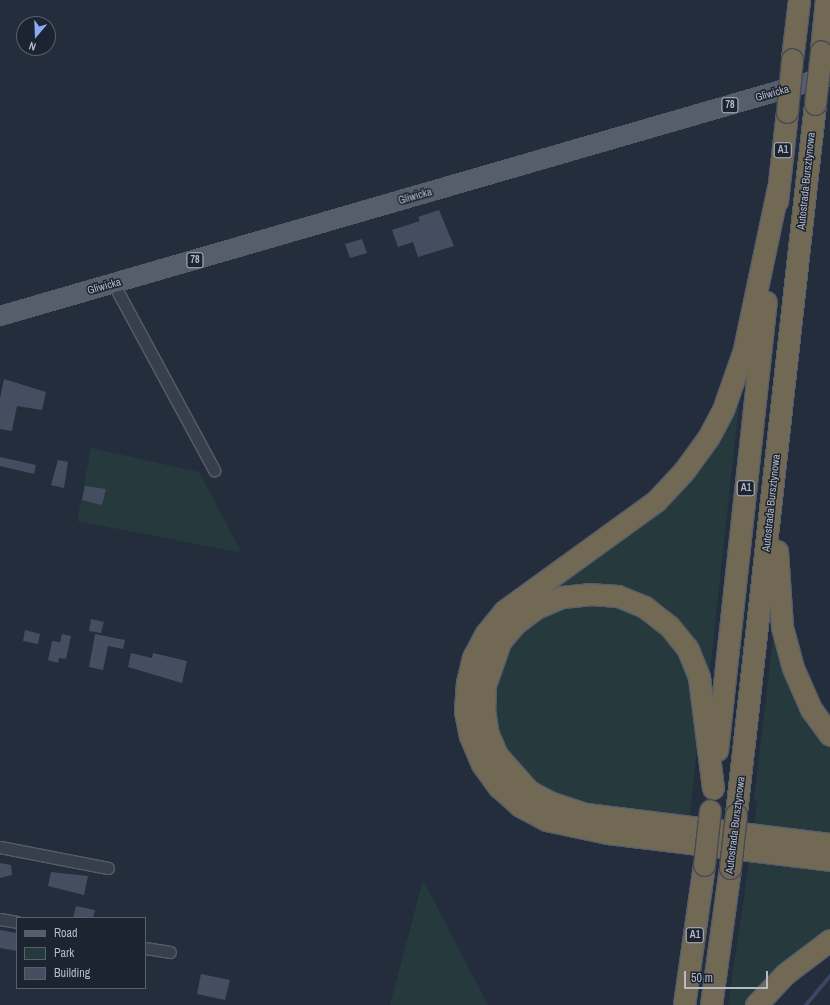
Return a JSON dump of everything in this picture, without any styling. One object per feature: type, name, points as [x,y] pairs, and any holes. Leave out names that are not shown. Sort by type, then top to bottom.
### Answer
[{"type":"highway","name":"A1","points":[[684,1005],[704,865],[713,788],[799,0]]},
{"type":"highway","name":"Autostrada Bursztynowa","points":[[711,1005],[730,868],[826,0]]},
{"type":"highway","points":[[778,188],[742,358],[722,410],[708,438],[684,471],[656,501],[504,611],[486,633],[473,657],[467,682],[465,711],[470,736],[482,764],[499,787],[520,806],[546,820],[608,834],[830,860]]},
{"type":"highway","points":[[775,470],[777,579],[782,627],[793,668],[812,709],[830,735]]},
{"type":"highway","points":[[713,788],[699,677],[687,648],[670,626],[645,607],[618,596],[591,594],[562,597],[536,608],[515,624],[500,642],[484,685],[485,716],[497,754],[511,774],[529,791],[552,803],[586,814],[830,844]]},
{"type":"highway","points":[[756,1005],[785,974],[830,940]]},
{"type":"main road","name":"Gliwicka","points":[[0,316],[830,76]]},
{"type":"street","points":[[113,283],[214,470]]},
{"type":"street","points":[[0,847],[108,868]]},
{"type":"street","points":[[0,919],[16,922]]},
{"type":"street","points":[[146,948],[170,952]]},
{"type":"green space","points":[[737,395],[740,396],[708,689],[687,639],[661,610],[626,593],[582,587],[538,601],[514,618],[485,660],[478,699],[481,730],[493,759],[506,777],[535,802],[570,816],[688,832],[687,838],[593,826],[540,810],[510,789],[497,775],[480,745],[473,697],[474,680],[485,650],[514,611],[614,542],[669,497],[710,445]]},
{"type":"green space","points":[[91,448],[199,472],[242,553],[77,521]]},
{"type":"green space","points":[[601,601],[633,609],[660,627],[687,666],[698,739],[689,821],[605,810],[541,790],[501,746],[490,708],[504,651],[532,620],[562,605]]},
{"type":"green space","points":[[775,622],[830,744],[830,837],[754,828],[757,801],[754,800]]},
{"type":"green space","points":[[750,856],[830,866],[830,933],[750,1005],[728,1005]]},
{"type":"green space","points":[[423,880],[488,1005],[390,1005]]},
{"type":"building","points":[[439,210],[454,246],[418,257],[413,242],[398,247],[392,230],[420,221],[418,217]]},
{"type":"building","points":[[362,239],[367,253],[350,258],[345,244]]},
{"type":"building","points":[[4,379],[46,392],[42,410],[17,406],[12,431],[0,429],[0,398]]},
{"type":"building","points":[[0,457],[36,465],[34,474],[0,466]]},
{"type":"building","points":[[58,460],[68,462],[64,488],[51,485]]},
{"type":"building","points":[[85,486],[106,489],[102,505],[82,500]]},
{"type":"building","points":[[91,619],[104,622],[101,633],[89,631]]},
{"type":"building","points":[[25,630],[40,634],[38,644],[23,641]]},
{"type":"building","points":[[62,634],[71,636],[66,659],[59,658],[58,663],[48,660],[52,641],[60,642]]},
{"type":"building","points":[[95,634],[125,640],[123,649],[108,646],[103,670],[89,667]]},
{"type":"building","points":[[131,653],[152,658],[153,653],[187,661],[182,683],[128,667]]},
{"type":"building","points":[[0,863],[11,865],[12,875],[0,878]]},
{"type":"building","points":[[51,872],[88,876],[84,895],[48,886]]},
{"type":"building","points":[[76,906],[95,910],[93,917],[73,917]]},
{"type":"building","points":[[0,930],[16,933],[16,951],[0,948]]},
{"type":"building","points":[[201,974],[230,980],[225,1000],[197,994]]},
{"type":"waterway","points":[[806,1005],[830,976]]}]
